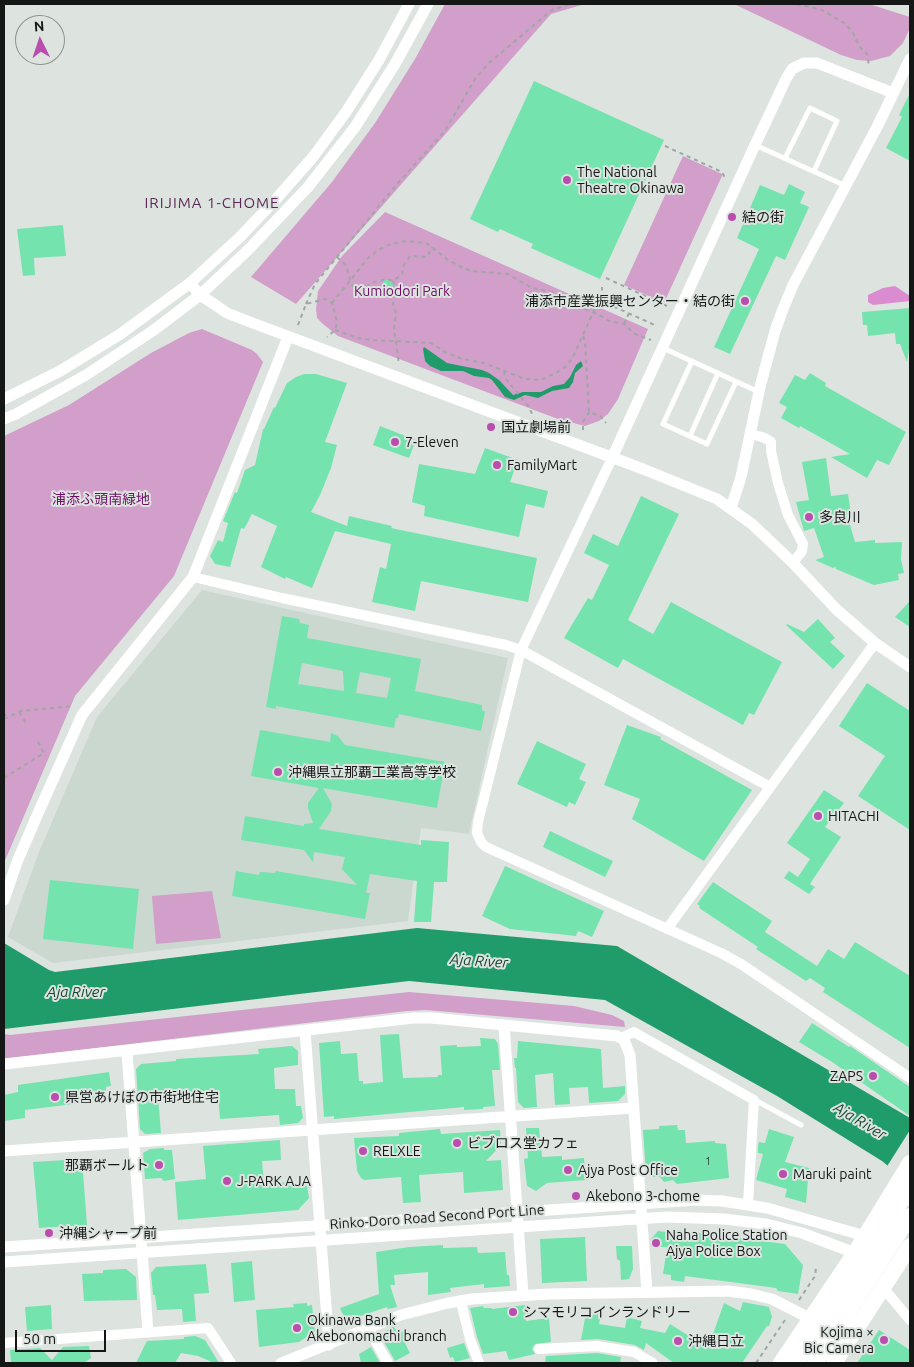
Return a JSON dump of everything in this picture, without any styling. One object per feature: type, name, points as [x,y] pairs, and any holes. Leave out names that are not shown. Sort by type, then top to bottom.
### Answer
[{"type":"highway","points":[[796,1363],[904,1185],[910,1164]]},
{"type":"highway","points":[[781,1363],[865,1236],[904,1185]]},
{"type":"highway","points":[[815,1363],[910,1216]]},
{"type":"highway","points":[[834,1363],[910,1246]]},
{"type":"street","points":[[4,398],[60,371],[119,335],[190,282],[240,237],[313,157],[346,112],[370,74],[409,4]]},
{"type":"street","points":[[4,419],[86,375],[154,330],[200,295],[278,220],[331,158],[375,95],[395,64],[428,4]]},
{"type":"street","points":[[731,508],[741,477],[759,392],[783,308],[910,59]]},
{"type":"street","points":[[893,93],[817,63],[804,63],[792,70],[786,79],[612,458],[521,650],[478,822],[477,833],[481,842],[486,847],[740,964],[910,1078]]},
{"type":"street","points":[[190,282],[200,295],[227,313],[706,494],[731,508],[752,524],[793,563],[836,609],[875,643],[910,667]]},
{"type":"street","points":[[4,900],[17,862],[77,724],[89,706],[193,577],[288,337]]},
{"type":"street","points":[[751,434],[771,442],[774,467],[788,515],[803,544],[802,551],[793,563]]},
{"type":"street","points":[[193,577],[506,645],[521,650],[770,787]]},
{"type":"street","points":[[667,929],[875,643]]},
{"type":"street","points":[[4,1064],[127,1052],[414,1018],[432,1018],[605,1034],[621,1038],[624,1040],[630,1055],[646,1292]]},
{"type":"street","points":[[504,1025],[523,1295]]},
{"type":"street","points":[[305,1031],[329,1344]]},
{"type":"street","points":[[621,1038],[634,1032],[754,1100],[748,1204]]},
{"type":"street","points":[[127,1052],[148,1332]]},
{"type":"street","points":[[4,1152],[633,1108]]},
{"type":"street","name":"Rinko-Doro Road Second Port Line","points":[[4,1247],[697,1200],[748,1204],[865,1236]]},
{"type":"street","name":"Rinko-Doro Road Second Port Line","points":[[4,1262],[641,1218],[698,1217],[748,1221],[802,1233],[855,1253]]},
{"type":"street","points":[[855,1253],[910,1320]]},
{"type":"street","points":[[281,1363],[401,1315],[462,1300],[523,1295],[728,1291],[772,1299],[811,1319]]},
{"type":"street","points":[[462,1300],[470,1340],[479,1363]]},
{"type":"street","points":[[4,1343],[208,1328],[231,1363]]},
{"type":"street","points":[[368,1328],[388,1363]]},
{"type":"street","points":[[539,1349],[597,1346],[634,1352],[653,1363]]},
{"type":"lane","points":[[785,158],[810,108],[837,121],[814,171]]},
{"type":"lane","points":[[755,145],[846,186]]},
{"type":"lane","points":[[662,348],[759,392]]},
{"type":"lane","points":[[692,361],[663,424],[707,444],[736,382]]},
{"type":"lane","points":[[690,436],[718,374]]},
{"type":"lane","points":[[754,1100],[801,1125]]},
{"type":"path","points":[[298,325],[316,284],[398,183],[445,131],[476,79],[486,66],[552,10],[570,4]]},
{"type":"path","points":[[797,4],[822,10],[844,23],[852,32],[859,46],[867,54],[869,66]]},
{"type":"path","points":[[665,146],[722,172],[725,178]]},
{"type":"path","points":[[332,303],[368,258],[391,244],[406,241],[428,244],[448,260],[470,271],[508,274],[532,288],[556,293],[567,301],[609,321],[624,324],[635,334],[651,340]]},
{"type":"path","points":[[393,281],[402,274],[404,265],[410,256],[427,257],[432,247]]},
{"type":"path","points":[[337,257],[346,265],[353,286],[366,288],[374,282],[387,279],[393,281]]},
{"type":"path","points":[[606,278],[666,306]]},
{"type":"path","points":[[393,281],[395,288],[391,292],[394,295],[393,305],[396,310],[394,329],[399,364]]},
{"type":"path","points":[[335,330],[358,338],[372,340],[430,343],[462,359],[484,364],[532,380],[548,377],[568,363],[599,300],[602,287]]},
{"type":"path","points":[[306,304],[325,300],[332,303]]},
{"type":"path","points":[[599,300],[657,326]]},
{"type":"path","points":[[327,337],[335,330],[337,322],[332,303]]},
{"type":"path","points":[[624,324],[629,313]]},
{"type":"path","points":[[583,334],[590,412],[583,422],[583,430]]},
{"type":"path","points":[[504,371],[505,378],[523,399],[532,414]]},
{"type":"path","points":[[590,412],[600,416],[606,423]]},
{"type":"path","points":[[4,713],[5,718],[19,712],[89,706]]},
{"type":"path","points":[[19,712],[26,723]]},
{"type":"path","points":[[4,778],[44,753],[37,740]]},
{"type":"path","points":[[796,1304],[815,1276],[816,1268]]},
{"type":"path","points":[[756,1363],[788,1317]]},
{"type":"shaded area","points":[[895,286],[910,296],[910,301],[873,305],[868,302],[868,295],[883,288]]},
{"type":"shaded area","name":"沖縄県立那覇工業高等学校","points":[[202,590],[508,658],[469,834],[421,828],[408,921],[53,963],[8,937],[39,852],[97,717]]},
{"type":"green space","points":[[445,4],[585,4],[551,14],[296,304],[251,277],[332,182],[375,123],[415,59]]},
{"type":"green space","points":[[734,4],[869,4],[910,17],[910,28],[903,43],[890,56],[871,61],[857,60],[841,55]]},
{"type":"green space","points":[[683,156],[722,174],[722,176],[664,303],[624,285]]},
{"type":"green space","name":"Kumiodori Park","points":[[385,212],[648,329],[618,399],[608,414],[599,421],[585,426],[558,419],[338,336],[323,324],[317,318],[318,291],[342,256]]},
{"type":"green space","name":"浦添ふ頭南緑地","points":[[202,329],[252,350],[263,362],[174,576],[75,696],[4,863],[4,436],[69,405],[151,353],[189,333]]},
{"type":"green space","points":[[212,891],[221,938],[156,944],[152,896]]},
{"type":"green space","points":[[409,992],[574,1006],[612,1015],[624,1021],[625,1027],[425,1010],[4,1059],[4,1034],[10,1035]]},
{"type":"water","points":[[424,347],[447,363],[489,373],[499,380],[513,395],[523,392],[541,392],[553,386],[564,384],[576,365],[581,361],[583,366],[575,373],[569,388],[552,391],[538,398],[525,395],[514,400],[505,397],[489,378],[474,376],[463,371],[441,371],[430,366],[425,361]]},
{"type":"water","name":"Aja River","points":[[417,928],[617,946],[910,1118],[910,1184],[882,1161],[777,1096],[605,1000],[409,981],[4,1029],[4,943],[55,972]]},
{"type":"pier","points":[[910,1130],[910,1186],[886,1168]]},
{"type":"building","name":"The National Theatre Okinawa","points":[[534,81],[664,140],[600,279],[531,248],[533,244],[500,229],[498,232],[470,219]]},
{"type":"building","points":[[910,93],[910,161],[886,148],[902,117],[899,115]]},
{"type":"building","points":[[789,184],[805,192],[800,203],[809,207],[785,260],[776,256],[730,354],[714,347],[759,249],[737,238],[760,185],[784,195]]},
{"type":"building","points":[[63,225],[66,256],[34,258],[35,275],[23,276],[17,229]]},
{"type":"building","points":[[384,280],[391,280],[394,285],[390,290],[381,288]]},
{"type":"building","points":[[910,308],[910,343],[907,362],[900,344],[896,344],[895,333],[868,336],[867,325],[863,325],[862,312]]},
{"type":"building","points":[[810,373],[826,383],[825,386],[906,432],[889,465],[877,460],[867,478],[831,457],[850,454],[800,426],[799,428],[781,418],[787,407],[779,403],[795,375],[805,380]]},
{"type":"building","points":[[304,374],[316,374],[347,383],[325,442],[337,445],[331,468],[311,512],[347,526],[349,516],[392,526],[391,528],[537,558],[528,602],[421,581],[415,611],[372,602],[380,567],[386,569],[391,544],[335,531],[312,588],[286,577],[285,579],[261,567],[277,526],[252,514],[244,529],[241,528],[230,567],[215,564],[210,556],[218,540],[223,542],[228,523],[223,521],[235,492],[237,493],[245,470],[255,465],[263,429],[287,383]]},
{"type":"building","name":"7-Eleven","points":[[380,426],[416,440],[409,458],[373,445]]},
{"type":"building","points":[[485,448],[518,460],[510,482],[548,491],[544,508],[526,504],[519,537],[424,516],[425,506],[412,502],[419,464],[475,474]]},
{"type":"building","points":[[826,458],[831,496],[848,494],[851,514],[847,515],[855,542],[875,540],[875,543],[902,542],[901,559],[904,573],[898,574],[899,580],[874,585],[836,569],[836,567],[833,568],[815,560],[824,557],[814,528],[804,531],[796,502],[809,500],[802,462]]},
{"type":"building","points":[[641,496],[679,514],[628,620],[653,634],[671,602],[782,662],[754,715],[749,713],[743,725],[623,659],[618,668],[564,638],[588,598],[592,600],[609,565],[584,553],[593,534],[618,546]]},
{"type":"building","points":[[910,601],[910,627],[895,617]]},
{"type":"building","points":[[282,616],[299,619],[300,623],[309,625],[307,638],[421,659],[415,691],[482,705],[482,710],[485,712],[481,731],[399,714],[394,728],[276,706],[276,709],[266,707]],"holes":[[[302,663],[343,671],[344,691],[298,684]],[[360,672],[391,678],[387,698],[356,693]]]},
{"type":"building","points":[[818,619],[835,638],[830,642],[845,656],[833,669],[786,625],[804,632]]},
{"type":"building","points":[[867,683],[910,711],[910,830],[858,796],[885,756],[839,726]]},
{"type":"building","points":[[627,725],[661,737],[660,739],[752,790],[704,861],[632,819],[640,799],[604,785]]},
{"type":"building","points":[[260,730],[330,742],[331,733],[338,736],[345,745],[445,762],[437,808],[323,788],[332,804],[331,811],[319,829],[421,845],[421,840],[449,842],[447,882],[434,882],[431,922],[414,922],[417,881],[370,874],[366,893],[370,893],[365,919],[232,896],[236,871],[259,875],[260,872],[275,873],[276,871],[357,885],[342,869],[345,857],[314,852],[313,862],[304,850],[241,840],[245,816],[304,826],[304,824],[313,823],[308,803],[319,788],[251,776]]},
{"type":"building","points":[[537,741],[586,764],[579,779],[586,782],[575,805],[569,802],[567,807],[517,784]]},
{"type":"building","points":[[824,790],[844,803],[825,827],[841,837],[810,884],[815,887],[809,894],[784,878],[789,871],[798,877],[810,859],[787,843]]},
{"type":"building","points":[[550,831],[613,861],[605,877],[543,847]]},
{"type":"building","points":[[505,866],[604,911],[592,937],[578,931],[576,936],[510,929],[482,916]]},
{"type":"building","points":[[50,880],[139,889],[133,949],[43,939]]},
{"type":"building","points":[[713,882],[772,921],[765,932],[817,966],[828,949],[844,959],[855,942],[910,976],[910,1048],[823,992],[825,988],[810,978],[806,981],[756,949],[758,947],[699,908],[700,906],[697,904]]},
{"type":"building","name":"ZAPS","points":[[812,1023],[850,1046],[910,1087],[910,1116],[832,1062],[799,1042]]},
{"type":"building","points":[[399,1034],[403,1078],[438,1077],[438,1075],[442,1075],[440,1046],[481,1046],[480,1038],[495,1039],[498,1044],[500,1070],[492,1070],[495,1106],[483,1107],[483,1109],[464,1110],[464,1107],[334,1119],[334,1116],[324,1117],[319,1043],[340,1041],[341,1054],[357,1053],[359,1081],[363,1081],[363,1084],[383,1082],[380,1035]]},
{"type":"building","points":[[518,1041],[601,1049],[603,1088],[625,1086],[625,1094],[618,1101],[589,1103],[588,1087],[569,1088],[570,1104],[555,1105],[553,1073],[535,1075],[537,1107],[524,1108],[518,1102],[514,1058],[517,1058]]},
{"type":"building","points":[[292,1046],[298,1051],[298,1065],[274,1068],[275,1089],[295,1089],[296,1106],[301,1106],[303,1118],[298,1123],[280,1125],[279,1115],[220,1119],[218,1093],[158,1096],[161,1133],[145,1134],[140,1129],[136,1069],[141,1064],[176,1061],[176,1059],[259,1054],[258,1049]]},
{"type":"building","name":"県営あけぼの市街地住宅","points":[[109,1072],[111,1086],[106,1087],[106,1100],[25,1110],[25,1118],[4,1121],[4,1095],[18,1092],[18,1085]]},
{"type":"building","points":[[677,1125],[678,1130],[685,1130],[686,1143],[715,1141],[715,1143],[726,1144],[729,1178],[677,1184],[673,1180],[664,1182],[660,1177],[653,1177],[652,1173],[646,1173],[643,1130],[659,1129],[659,1126]]},
{"type":"building","points":[[526,1128],[539,1128],[542,1157],[562,1156],[562,1160],[584,1158],[586,1180],[547,1183],[536,1191],[527,1186],[524,1159],[528,1158]]},
{"type":"building","points":[[440,1129],[441,1134],[500,1130],[501,1145],[486,1161],[501,1160],[503,1190],[464,1193],[463,1172],[419,1175],[421,1202],[403,1203],[401,1177],[364,1180],[357,1171],[354,1138],[399,1136],[399,1133]]},
{"type":"building","name":"Maruki paint","points":[[769,1129],[794,1137],[785,1162],[809,1168],[806,1203],[785,1197],[787,1189],[756,1180],[763,1154],[758,1153],[759,1142],[765,1143]]},
{"type":"building","name":"J-PARK AJA","points":[[280,1140],[281,1160],[262,1161],[264,1184],[289,1182],[289,1186],[307,1186],[309,1198],[298,1210],[178,1220],[175,1182],[206,1179],[203,1146]]},
{"type":"building","name":"那覇ボールト","points":[[164,1148],[164,1150],[172,1150],[175,1179],[164,1181],[161,1178],[145,1179],[143,1153],[150,1149]]},
{"type":"building","points":[[82,1159],[87,1225],[39,1228],[33,1162]]},
{"type":"building","points":[[677,1230],[785,1244],[803,1265],[798,1294],[778,1291],[776,1288],[685,1276],[684,1282],[671,1280],[671,1275],[663,1274],[667,1247],[651,1247],[651,1239],[658,1231],[676,1233]]},
{"type":"building","points":[[585,1237],[587,1281],[542,1283],[540,1239]]},
{"type":"building","points":[[443,1245],[443,1248],[477,1247],[478,1253],[505,1252],[510,1286],[484,1288],[484,1284],[450,1288],[451,1292],[428,1295],[428,1272],[394,1275],[395,1285],[390,1285],[397,1307],[388,1309],[387,1307],[346,1321],[340,1308],[379,1294],[376,1252],[409,1247]]},
{"type":"building","points":[[616,1246],[632,1246],[633,1269],[629,1279],[621,1280],[620,1261],[617,1259]]},
{"type":"building","points":[[252,1261],[255,1300],[234,1302],[231,1263]]},
{"type":"building","points":[[206,1264],[209,1293],[194,1294],[196,1321],[183,1322],[182,1309],[157,1310],[155,1295],[153,1295],[151,1273],[156,1267]]},
{"type":"building","points":[[126,1269],[136,1277],[137,1300],[84,1301],[82,1274],[103,1273],[103,1270]]},
{"type":"building","points":[[743,1302],[769,1307],[772,1317],[769,1326],[767,1326],[742,1363],[674,1363],[646,1343],[644,1350],[635,1345],[598,1339],[581,1340],[586,1313],[601,1314],[599,1324],[625,1328],[627,1317],[642,1321],[640,1328],[665,1333],[670,1324],[708,1348],[724,1303],[740,1311]]},
{"type":"building","points":[[307,1303],[307,1306],[312,1305],[315,1332],[299,1342],[259,1347],[256,1310],[294,1307],[293,1304]]},
{"type":"building","points":[[51,1305],[52,1329],[27,1331],[25,1307]]},
{"type":"building","points":[[525,1305],[526,1321],[549,1318],[551,1342],[535,1344],[532,1349],[535,1354],[509,1360],[506,1351],[483,1354],[470,1308],[483,1306],[484,1308],[492,1309]]},
{"type":"building","points":[[393,1326],[399,1334],[405,1330],[410,1338],[404,1341],[410,1353],[395,1361],[380,1335]]},
{"type":"building","name":"Kojima × Bic Camera","points":[[879,1330],[910,1350],[910,1363],[857,1363]]},
{"type":"building","points":[[195,1336],[205,1340],[219,1363],[181,1353],[175,1363],[136,1363],[147,1341],[184,1339],[184,1337]]},
{"type":"building","points":[[464,1343],[470,1358],[455,1362],[453,1357],[450,1358],[447,1348]]},
{"type":"building","points":[[89,1346],[91,1358],[84,1363],[11,1363],[10,1350],[40,1348],[52,1360],[63,1347]]},
{"type":"building","points":[[371,1347],[380,1363],[361,1363],[359,1354]]},
{"type":"building","points":[[597,1353],[621,1357],[620,1363],[545,1363],[546,1356]]},
{"type":"place","name":"The National Theatre Okinawa","points":[[567,180]]},
{"type":"place","name":"結の街","points":[[732,217]]},
{"type":"place","name":"浦添市産業振興センター・結の街","points":[[745,301]]},
{"type":"place","name":"国立劇場前","points":[[491,427]]},
{"type":"place","name":"7-Eleven","points":[[395,442]]},
{"type":"place","name":"FamilyMart","points":[[497,465]]},
{"type":"place","name":"多良川","points":[[809,517]]},
{"type":"place","name":"沖縄県立那覇工業高等学校","points":[[278,772]]},
{"type":"place","name":"HITACHI","points":[[818,816]]},
{"type":"place","name":"ZAPS","points":[[873,1076]]},
{"type":"place","name":"県営あけぼの市街地住宅","points":[[55,1097]]},
{"type":"place","name":"ビブロス堂カフェ","points":[[457,1143]]},
{"type":"place","name":"RELXLE","points":[[363,1151]]},
{"type":"place","name":"那覇ボールト","points":[[159,1165]]},
{"type":"place","name":"Ajya Post Office","points":[[568,1170]]},
{"type":"place","name":"Maruki paint","points":[[783,1174]]},
{"type":"place","name":"J-PARK AJA","points":[[227,1181]]},
{"type":"place","name":"Akebono 3-chome","points":[[576,1196]]},
{"type":"place","name":"沖縄シャープ前","points":[[49,1233]]},
{"type":"place","name":"Naha Police Station Ajya Police Box","points":[[656,1243]]},
{"type":"place","name":"シマモリコインランドリー","points":[[513,1312]]},
{"type":"place","name":"Okinawa Bank Akebonomachi branch","points":[[297,1328]]},
{"type":"place","name":"Kojima × Bic Camera","points":[[884,1340]]},
{"type":"place","name":"沖縄日立","points":[[678,1341]]},
{"type":"district","name":"IRIJIMA 1-CHOME","points":[[212,203]]}]
